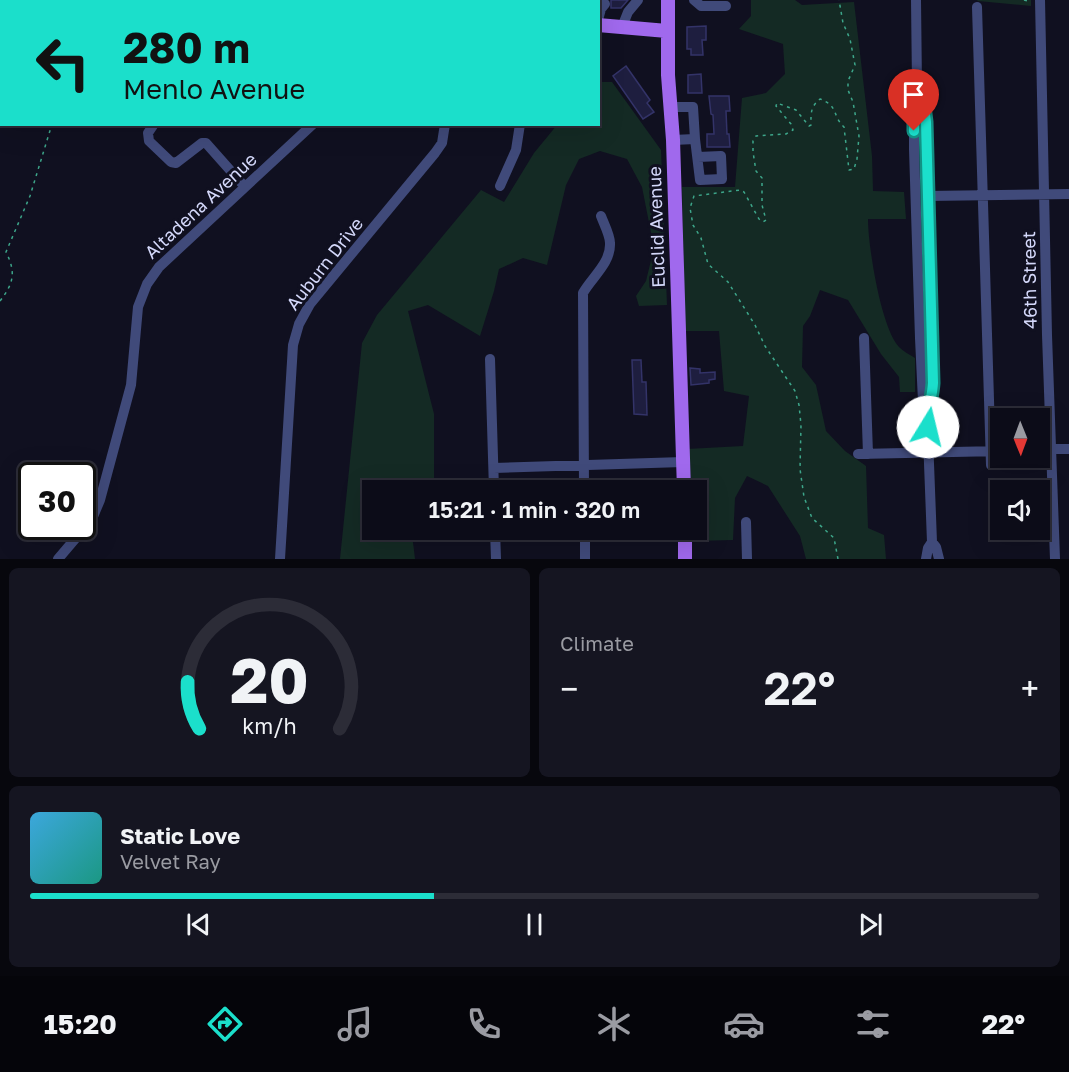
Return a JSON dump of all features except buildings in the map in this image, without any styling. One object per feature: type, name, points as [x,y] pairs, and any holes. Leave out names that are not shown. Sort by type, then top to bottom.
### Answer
[{"type":"main road","name":"Euclid Avenue","points":[[668,0],[668,75],[672,107],[684,480]]},
{"type":"main road","points":[[600,25],[667,30]]},
{"type":"main road","points":[[685,540],[686,559]]},
{"type":"street","points":[[622,27],[628,12],[638,0]]},
{"type":"street","points":[[694,0],[701,6],[726,6]]},
{"type":"street","points":[[916,0],[917,85],[914,94],[914,138],[920,339],[923,402],[927,411],[932,542],[926,559]]},
{"type":"street","name":"46th Street","points":[[1036,1],[1045,194],[1047,335],[1055,559]]},
{"type":"street","points":[[977,7],[994,408]]},
{"type":"street","points":[[917,85],[922,90],[924,98],[933,383],[932,402],[927,411]]},
{"type":"street","points":[[672,107],[693,107],[698,157]]},
{"type":"street","name":"Altadena Avenue","points":[[58,559],[92,519],[100,500],[131,385],[137,316],[140,299],[147,284],[159,267],[311,126]]},
{"type":"street","name":"Auburn Drive","points":[[280,559],[293,345],[299,324],[310,304],[435,153],[442,143],[445,126]]},
{"type":"street","points":[[500,186],[516,150],[520,126]]},
{"type":"street","points":[[151,129],[149,141],[171,162],[176,163],[206,143],[245,187]]},
{"type":"street","points":[[673,140],[695,139]]},
{"type":"street","points":[[927,196],[1069,194]]},
{"type":"street","points":[[584,480],[583,293],[590,280],[608,258],[610,242],[602,216]]},
{"type":"street","points":[[864,338],[863,454],[990,451]]},
{"type":"street","points":[[490,359],[494,480]]},
{"type":"street","points":[[1052,449],[1069,449]]},
{"type":"street","points":[[494,468],[683,462]]},
{"type":"street","points":[[746,522],[747,559]]},
{"type":"street","points":[[495,540],[496,559]]},
{"type":"street","points":[[585,540],[585,559]]},
{"type":"street","points":[[932,542],[939,559]]},
{"type":"path","points":[[838,559],[834,538],[812,518],[804,496],[800,469],[801,425],[795,391],[765,346],[755,325],[728,282],[708,264],[701,238],[693,225],[690,208],[694,196],[740,189],[759,219],[763,222],[766,220],[762,205],[762,178],[755,165],[753,146],[756,136],[786,134],[793,130],[791,124],[776,106],[777,103],[796,110],[809,126],[811,125],[811,110],[815,103],[820,99],[828,102],[835,109],[839,123],[844,128],[849,170],[854,169],[859,136],[848,81],[855,65],[839,0]]},
{"type":"path","points":[[1024,0],[1036,1]]},
{"type":"path","points":[[0,301],[9,289],[13,277],[6,252],[30,196],[51,126]]},
{"type":"green space","points":[[751,0],[795,0],[802,5],[854,2],[872,156],[873,191],[904,192],[906,219],[868,219],[873,266],[881,305],[892,337],[899,347],[915,358],[915,392],[900,392],[899,377],[881,354],[848,300],[820,290],[810,316],[803,326],[802,367],[816,385],[826,431],[845,451],[866,466],[868,528],[884,535],[886,559],[806,559],[800,536],[768,486],[747,476],[735,498],[733,540],[693,541],[707,540],[707,480],[689,480],[687,449],[743,446],[749,396],[724,391],[719,331],[685,331],[682,187],[735,187],[742,98],[766,93],[785,74],[783,44],[739,29],[751,16]]},
{"type":"green space","points":[[1031,0],[1031,6],[978,1]]},
{"type":"green space","points":[[600,82],[612,82],[661,150],[667,305],[639,306],[636,296],[646,281],[654,248],[642,187],[627,159],[600,151],[579,159],[566,185],[547,265],[523,258],[499,269],[480,336],[428,305],[408,311],[434,414],[434,480],[362,480],[362,540],[413,540],[415,559],[340,559],[362,343],[377,315],[481,190],[504,202],[534,153],[556,126],[600,126]]},
{"type":"route","points":[[914,131],[914,94],[917,85],[922,90],[924,98],[926,122],[933,383],[932,402],[927,411],[928,427]]}]
